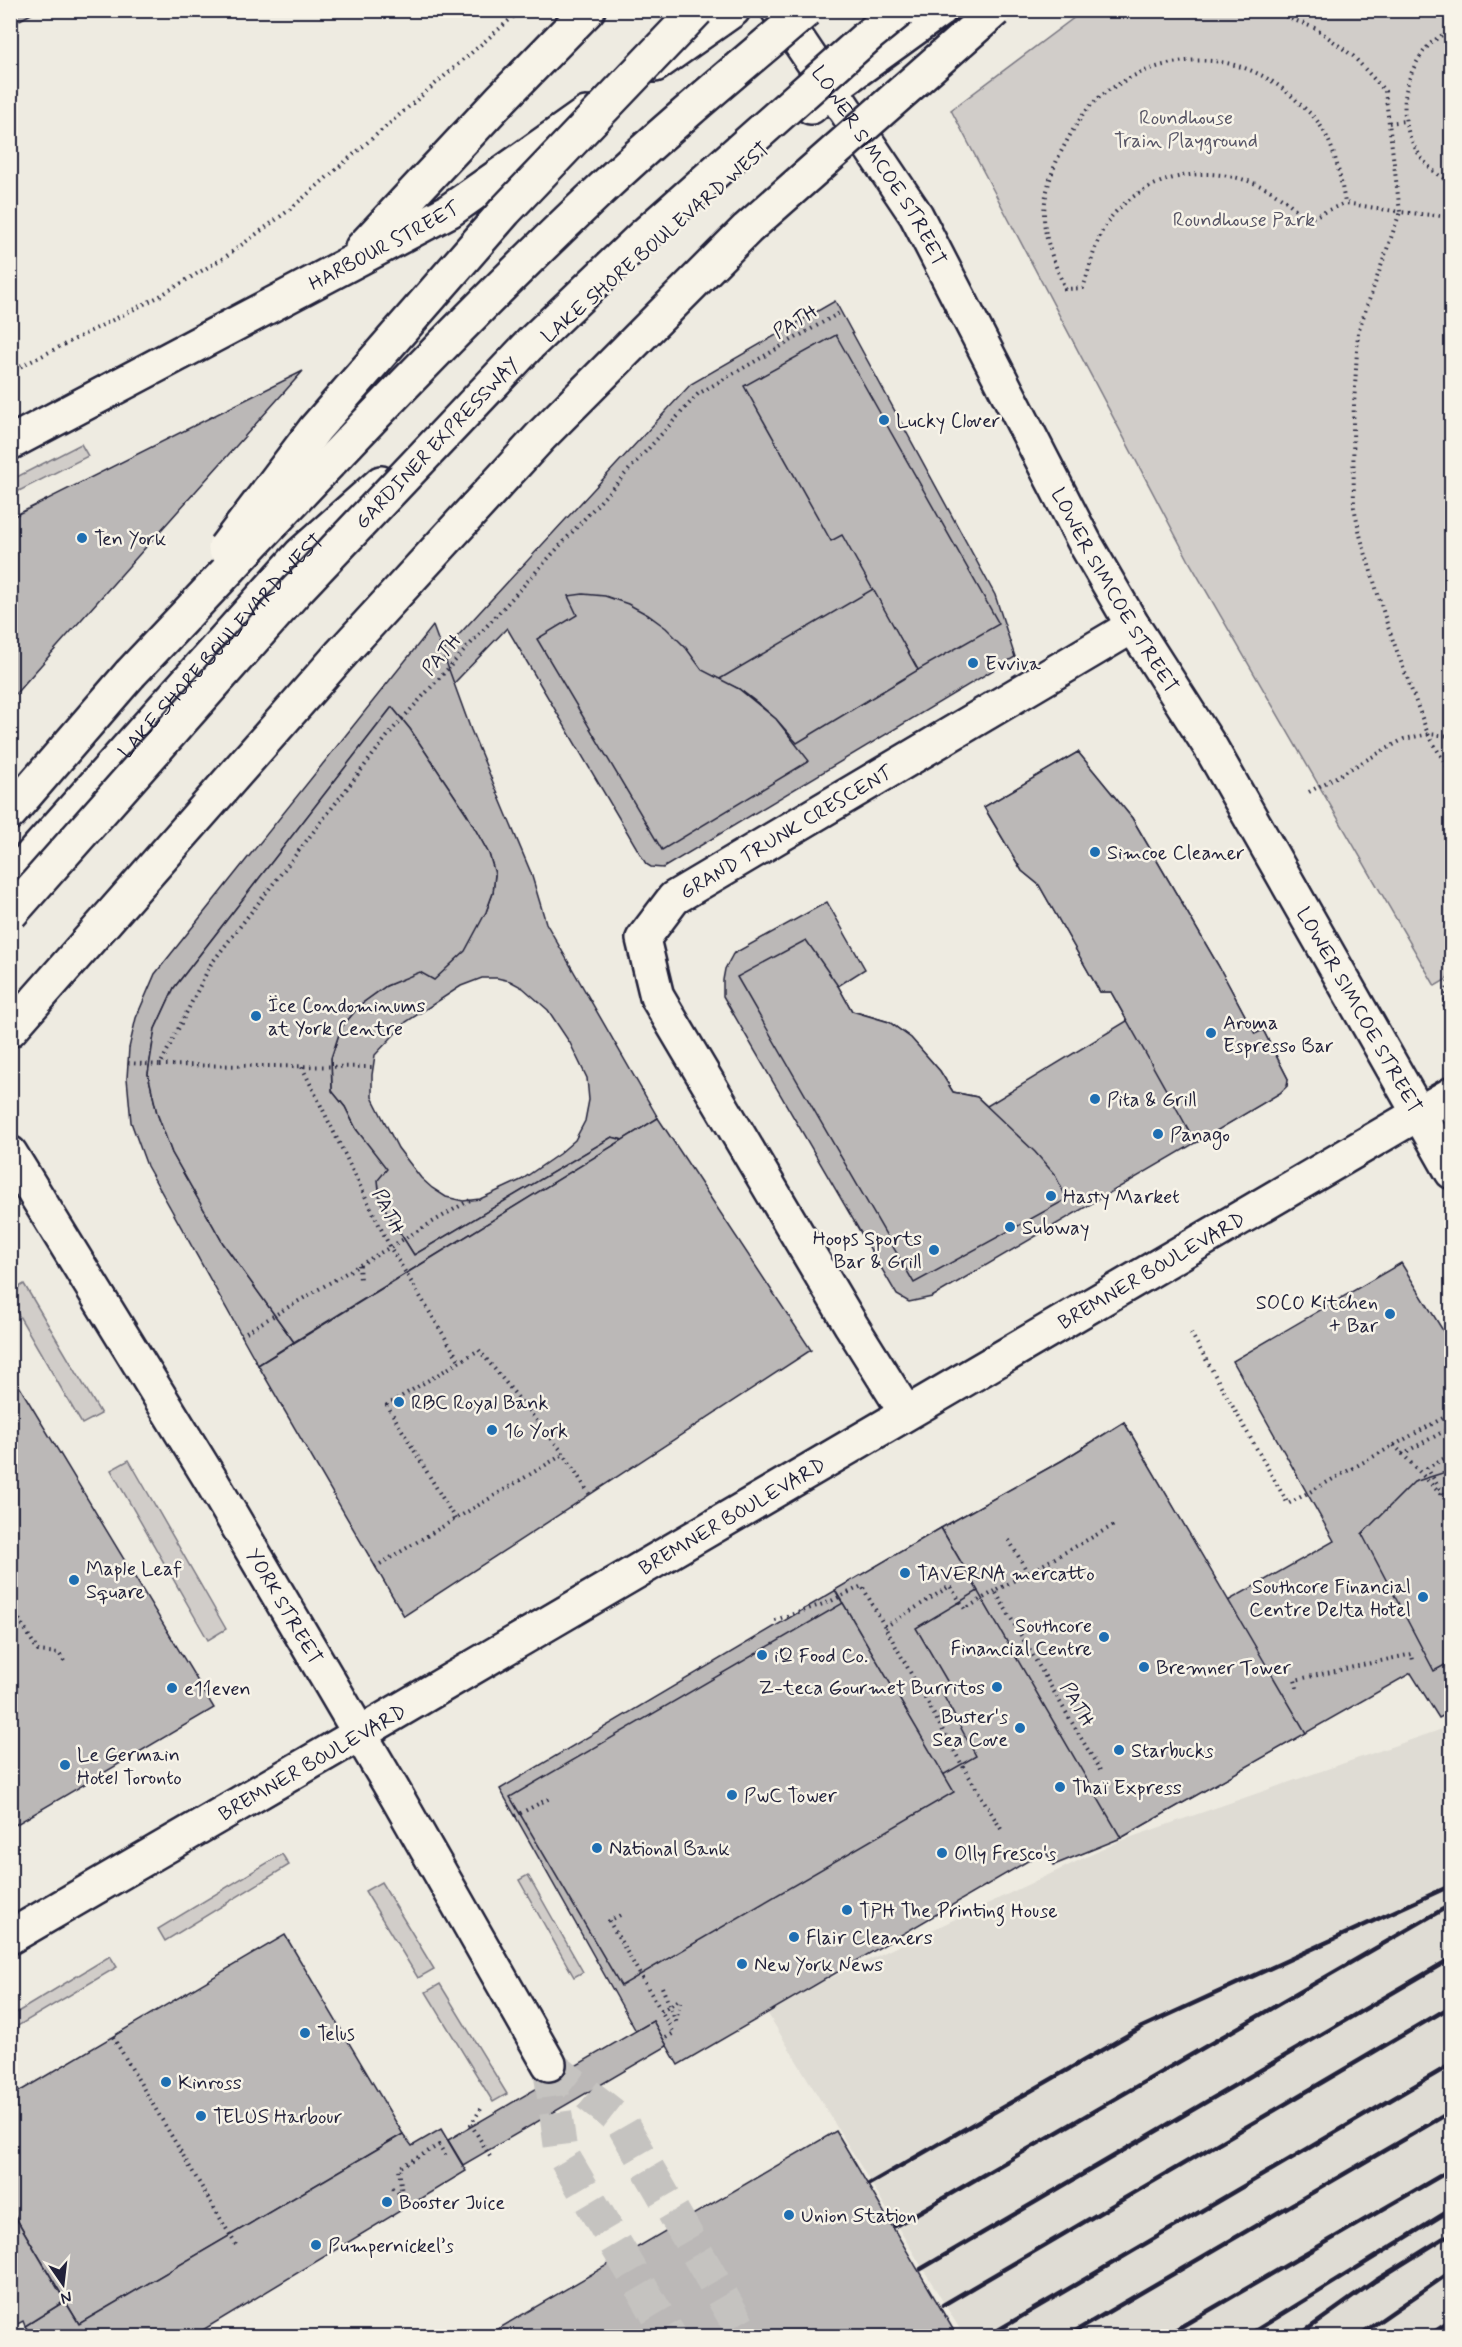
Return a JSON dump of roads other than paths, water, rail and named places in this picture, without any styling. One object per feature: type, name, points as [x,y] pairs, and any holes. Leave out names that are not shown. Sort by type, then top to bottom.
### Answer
[{"type":"main road","points":[[344,266],[588,10]]},
{"type":"main road","points":[[130,674],[315,429],[505,211],[697,10]]},
{"type":"main road","name":"HARBOUR STREET","points":[[10,443],[449,211],[733,10]]},
{"type":"main road","name":"LOWER SIMCOE STREET","points":[[778,10],[916,215],[1080,533],[1133,626],[1211,748],[1452,1172]]},
{"type":"main road","points":[[10,813],[130,674],[504,284],[604,187],[807,10]]},
{"type":"main road","name":"GARDINER EXPRESSWAY","points":[[10,914],[294,592],[531,343],[643,236],[900,10]]},
{"type":"main road","name":"LAKE SHORE BOULEVARD WEST","points":[[10,880],[301,554],[831,88],[940,10]]},
{"type":"main road","points":[[10,1030],[340,655],[542,435],[747,229],[995,10]]},
{"type":"main road","name":"GRAND TRUNK CRESCENT","points":[[906,1413],[851,1325],[657,997],[643,939],[674,898],[1133,626]]},
{"type":"main road","name":"BREMNER BOULEVARD","points":[[10,1937],[1452,1094]]},
{"type":"main road","name":"YORK STREET","points":[[10,1153],[146,1371],[549,2064]]},
{"type":"tunnel","points":[[549,2064],[620,2120],[745,2336]]},
{"type":"tunnel","points":[[549,2064],[561,2152],[670,2336]]},
{"type":"railway","points":[[869,2184],[1142,2027],[1452,1885]]},
{"type":"railway","points":[[895,2226],[1452,1904]]},
{"type":"railway","points":[[921,2269],[1452,1958]]},
{"type":"railway","points":[[943,2305],[1452,2006]]},
{"type":"railway","points":[[988,2336],[1452,2064]]},
{"type":"railway","points":[[1067,2336],[1452,2111]]},
{"type":"railway","points":[[1165,2336],[1452,2169]]},
{"type":"railway","points":[[1247,2336],[1452,2209]]},
{"type":"railway","points":[[1298,2336],[1375,2281],[1452,2233]]},
{"type":"railway","points":[[1358,2336],[1452,2271]]},
{"type":"railway","points":[[1428,2336],[1452,2320]]},
{"type":"place","name":"Lucky Clover","points":[[884,420]]},
{"type":"place","name":"Ten York","points":[[82,538]]},
{"type":"place","name":"Evviva","points":[[973,663]]},
{"type":"place","name":"Simcoe Cleaner","points":[[1095,852]]},
{"type":"place","name":"Ïce Condominums at York Centre","points":[[256,1016]]},
{"type":"place","name":"Aroma Espresso Bar","points":[[1211,1033]]},
{"type":"place","name":"Pita & Grill","points":[[1095,1099]]},
{"type":"place","name":"Panago","points":[[1158,1134]]},
{"type":"place","name":"Hasty Market","points":[[1051,1196]]},
{"type":"place","name":"Subway","points":[[1010,1227]]},
{"type":"place","name":"Hoops Sports Bar & Grill","points":[[934,1250]]},
{"type":"place","name":"SOCO Kitchen + Bar","points":[[1390,1314]]},
{"type":"place","name":"RBC Royal Bank","points":[[399,1402]]},
{"type":"place","name":"16 York","points":[[492,1430]]},
{"type":"place","name":"TAVERNA mercatto","points":[[905,1573]]},
{"type":"place","name":"Maple Leaf Square","points":[[74,1580]]},
{"type":"place","name":"Southcore Financial Centre Delta Hotel","points":[[1423,1597]]},
{"type":"place","name":"Southcore Financial Centre","points":[[1104,1637]]},
{"type":"place","name":"iQ Food Co.","points":[[762,1655]]},
{"type":"place","name":"Bremner Tower","points":[[1144,1667]]},
{"type":"place","name":"Z-teca Gourmet Burritos","points":[[997,1687]]},
{"type":"place","name":"e11even","points":[[172,1688]]},
{"type":"place","name":"Buster's Sea Cove","points":[[1020,1728]]},
{"type":"place","name":"Starbucks","points":[[1119,1750]]},
{"type":"place","name":"Le Germain Hotel Toronto","points":[[65,1765]]},
{"type":"place","name":"Thaï Express","points":[[1060,1787]]},
{"type":"place","name":"PwC Tower","points":[[732,1795]]},
{"type":"place","name":"National Bank","points":[[597,1848]]},
{"type":"place","name":"Olly Fresco's","points":[[942,1853]]},
{"type":"place","name":"TPH The Printing House","points":[[847,1910]]},
{"type":"place","name":"Flair Cleaners","points":[[794,1937]]},
{"type":"place","name":"New York News","points":[[742,1964]]},
{"type":"place","name":"Telus","points":[[305,2033]]},
{"type":"place","name":"Kinross","points":[[166,2082]]},
{"type":"place","name":"TELUS Harbour","points":[[201,2116]]},
{"type":"place","name":"Booster Juice","points":[[387,2202]]},
{"type":"place","name":"Union Station","points":[[789,2215]]},
{"type":"place","name":"Pumpernickel’s","points":[[316,2245]]},
{"type":"park label","name":"Roundhouse Train Playground","points":[[1186,128]]},
{"type":"park label","name":"Roundhouse Park","points":[[1244,219]]}]
